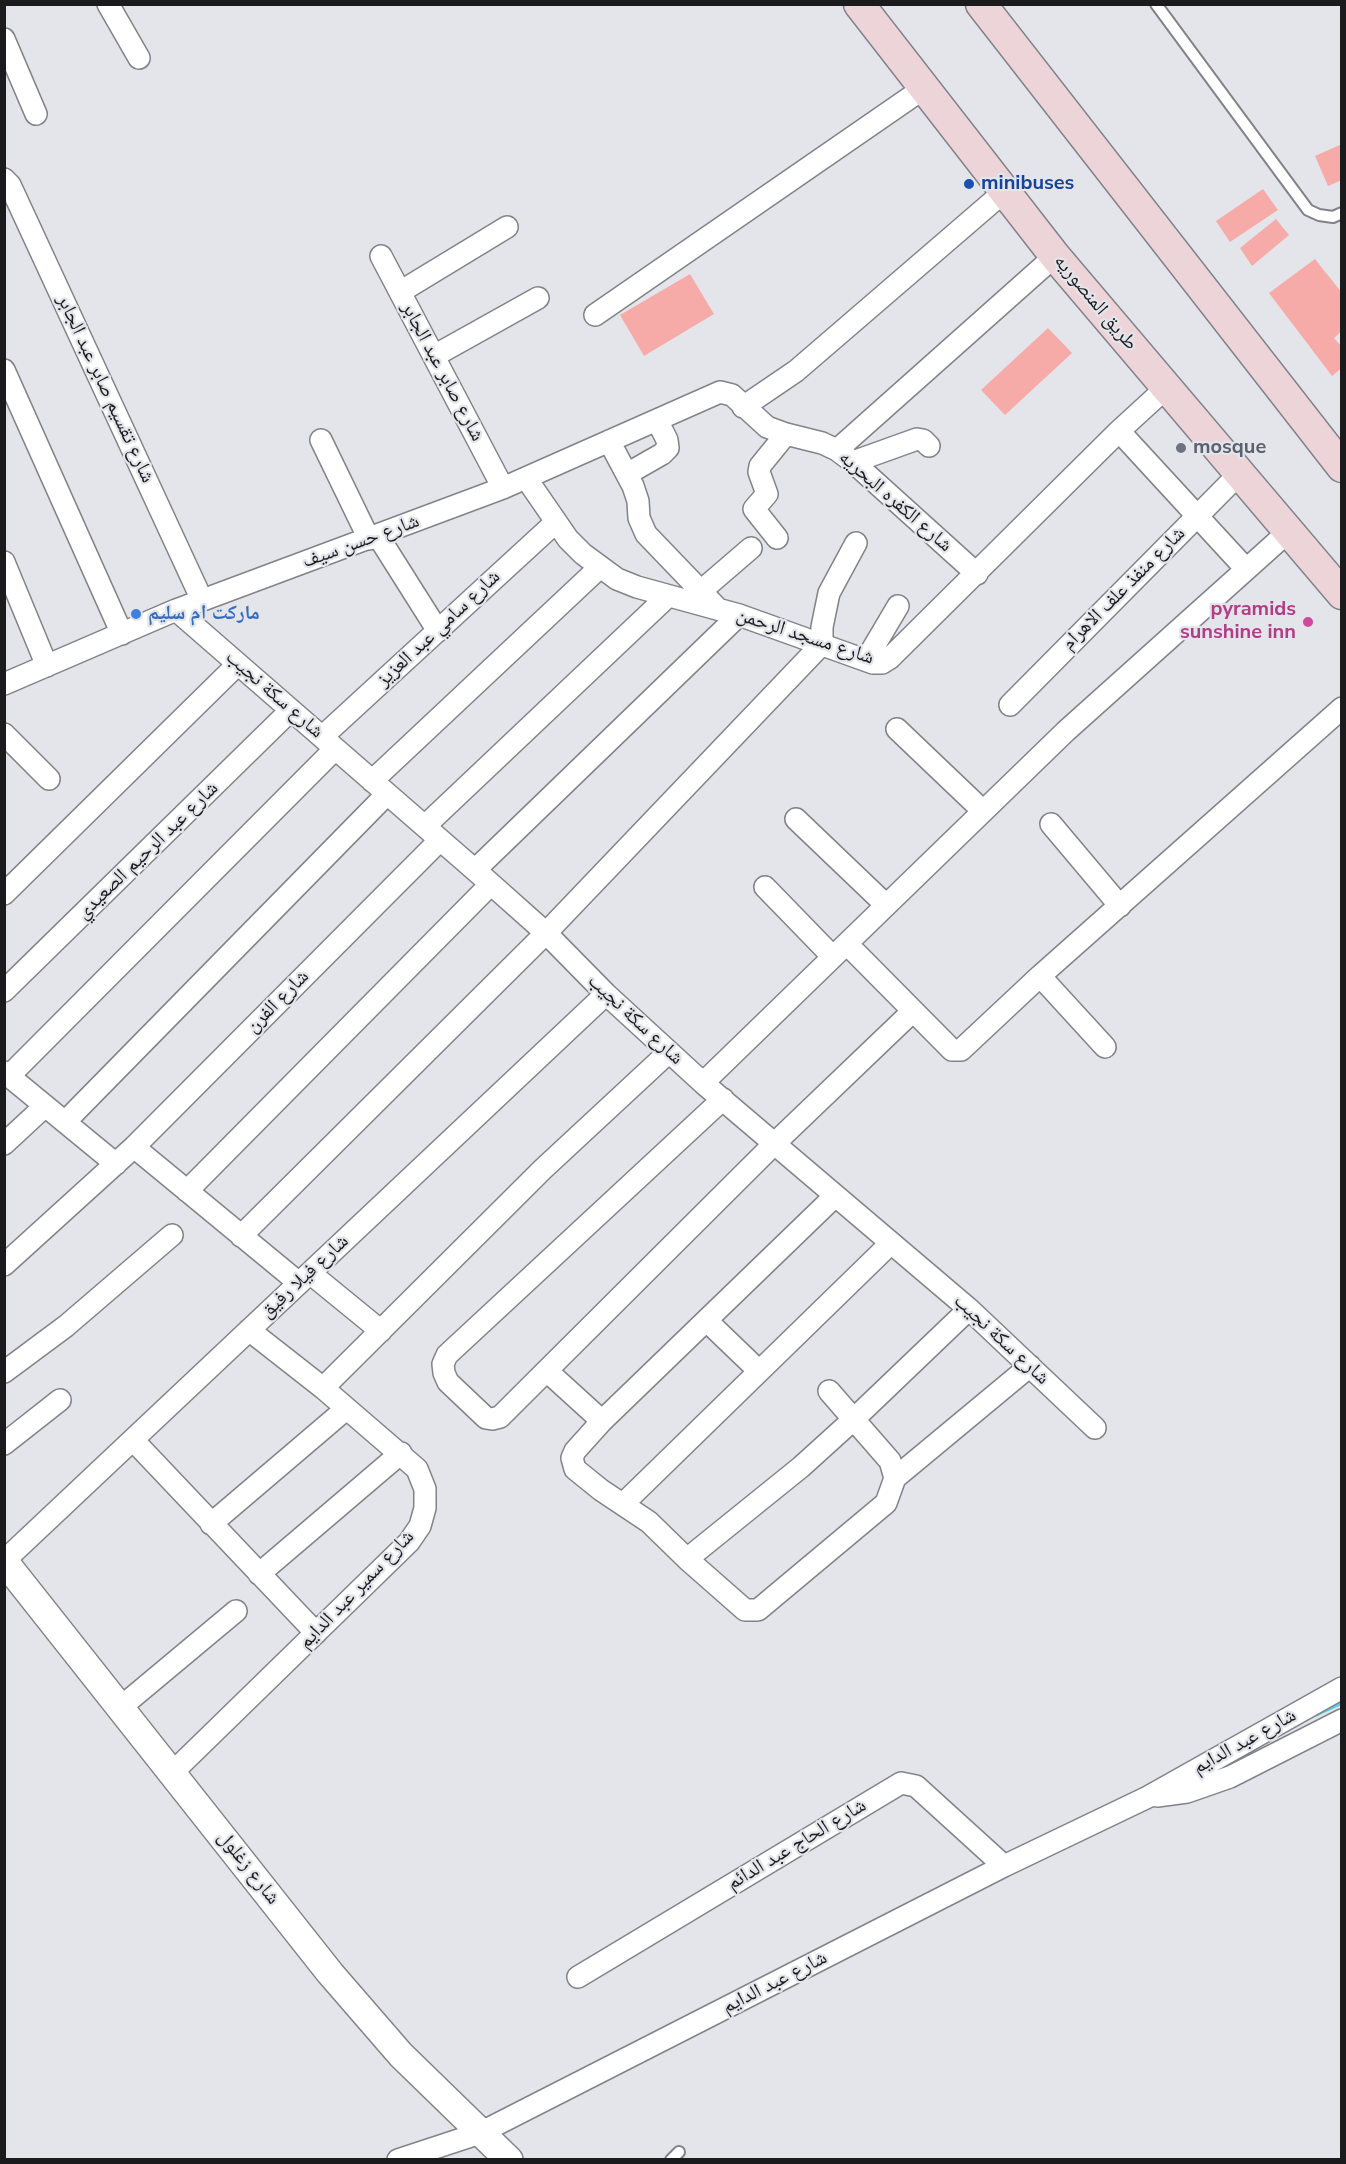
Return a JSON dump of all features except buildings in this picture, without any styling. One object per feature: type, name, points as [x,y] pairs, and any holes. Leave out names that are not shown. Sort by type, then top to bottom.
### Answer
[{"type":"main road","name":"طريق المنصوريه","points":[[859,4],[1055,256],[1341,594]]},
{"type":"main road","points":[[981,4],[1341,467]]},
{"type":"street","points":[[108,4],[139,58]]},
{"type":"street","points":[[4,39],[36,114]]},
{"type":"street","points":[[595,315],[924,88]]},
{"type":"street","name":"شارع تقسيم صابر عبد الجابر","points":[[4,179],[10,185],[202,600]]},
{"type":"street","points":[[743,407],[803,365],[1005,191]]},
{"type":"street","points":[[400,292],[507,226]]},
{"type":"street","name":"شارع صابر عبد الجابر","points":[[381,256],[503,488]]},
{"type":"street","points":[[845,456],[1055,256]]},
{"type":"street","points":[[434,356],[538,298]]},
{"type":"street","points":[[4,370],[122,634]]},
{"type":"street","name":"شارع مسجد الرحمن","points":[[526,478],[556,522],[582,554],[617,579],[668,596],[740,615],[877,663],[891,658],[1119,431],[1167,387]]},
{"type":"street","name":"شارع الكفره البحريه","points":[[715,393],[726,392],[767,427],[807,438],[845,456],[976,574]]},
{"type":"street","name":"شارع حسن سيف","points":[[4,684],[176,610],[503,488],[715,393]]},
{"type":"street","points":[[627,474],[662,454],[668,448],[668,440],[657,420]]},
{"type":"street","points":[[1119,431],[1246,569]]},
{"type":"street","points":[[777,538],[754,509],[767,494],[759,472],[760,466],[786,434]]},
{"type":"street","points":[[845,456],[917,439],[923,440],[929,446]]},
{"type":"street","points":[[321,440],[373,537],[438,631]]},
{"type":"street","points":[[609,441],[636,494],[639,518],[646,534],[719,609]]},
{"type":"street","name":"شارع منفذ علف الاهرام","points":[[1010,705],[1239,474]]},
{"type":"street","name":"شارع سامي عبد العزيز","points":[[7,1074],[438,631],[556,522]]},
{"type":"street","points":[[703,1083],[1066,731],[1288,532]]},
{"type":"street","points":[[241,1236],[546,933],[822,644],[822,627],[829,593],[856,543]]},
{"type":"street","points":[[701,591],[751,548]]},
{"type":"street","points":[[4,562],[47,666]]},
{"type":"street","points":[[65,1122],[380,787],[599,568]]},
{"type":"street","name":"شارع الفرن","points":[[4,1265],[134,1147],[433,833],[668,596]]},
{"type":"street","points":[[866,660],[898,606]]},
{"type":"street","name":"شارع سكة نجيب","points":[[176,610],[546,933],[606,994],[703,1083],[969,1309],[1095,1428]]},
{"type":"street","points":[[475,870],[740,615]]},
{"type":"street","points":[[4,894],[238,664]]},
{"type":"street","points":[[765,887],[913,1011],[952,1050],[961,1050],[1040,976],[1341,708]]},
{"type":"street","name":"شارع عبد الرحيم الصعيدي","points":[[4,991],[291,710]]},
{"type":"street","points":[[897,729],[983,811]]},
{"type":"street","points":[[4,734],[50,779]]},
{"type":"street","points":[[796,819],[886,905]]},
{"type":"street","points":[[1051,824],[1120,906]]},
{"type":"street","points":[[187,1191],[491,884]]},
{"type":"street","points":[[1040,976],[1106,1047]]},
{"type":"street","name":"شارع فيلا رفيق","points":[[5,1561],[606,994]]},
{"type":"street","points":[[723,1100],[447,1355],[443,1364],[448,1382],[486,1419],[500,1417],[774,1144],[913,1011]]},
{"type":"street","points":[[323,1388],[543,1169],[669,1052]]},
{"type":"street","points":[[7,1074],[116,1164]]},
{"type":"street","points":[[4,1144],[45,1106]]},
{"type":"street","points":[[134,1147],[241,1236],[381,1331]]},
{"type":"street","points":[[836,1196],[602,1421],[575,1451],[572,1458],[575,1469],[649,1522],[745,1610],[758,1610],[886,1503],[896,1478],[1030,1366]]},
{"type":"street","points":[[4,1372],[66,1326],[172,1235]]},
{"type":"street","points":[[623,1504],[891,1244]]},
{"type":"street","points":[[687,1559],[801,1467],[969,1309]]},
{"type":"street","points":[[707,1321],[759,1371]]},
{"type":"street","name":"شارع سمير عبد الدايم","points":[[173,1772],[409,1542],[420,1526],[425,1508],[425,1489],[417,1469],[323,1388],[249,1330]]},
{"type":"street","points":[[547,1371],[602,1421]]},
{"type":"street","points":[[829,1391],[890,1461],[896,1478]]},
{"type":"street","points":[[4,1444],[60,1400]]},
{"type":"street","points":[[211,1524],[346,1409]]},
{"type":"street","points":[[133,1440],[316,1633]]},
{"type":"street","points":[[259,1574],[401,1453]]},
{"type":"street","name":"شارع زغلول","points":[[5,1561],[330,1973],[401,2055],[508,2160]]},
{"type":"street","points":[[121,1707],[236,1611]]},
{"type":"street","name":"شارع عبد الدايم","points":[[398,2160],[480,2133],[1004,1866],[1148,1797],[1341,1688]]},
{"type":"street","name":"شارع عبد الدايم","points":[[1148,1797],[1186,1792],[1223,1780],[1341,1720]]},
{"type":"street","name":"شارع الحاج عبد الدائم","points":[[578,1977],[901,1783],[916,1786],[1004,1866]]},
{"type":"lane","points":[[1156,4],[1308,210],[1319,215],[1333,217],[1341,213]]},
{"type":"waterway","points":[[1316,1714],[1342,1702]]},
{"type":"place","name":"minibuses","points":[[969,184]]},
{"type":"place","name":"mosque","points":[[1181,448]]},
{"type":"place","name":"ماركت ام سليم","points":[[136,614]]},
{"type":"place","name":"pyramids sunshine inn","points":[[1308,622]]}]
